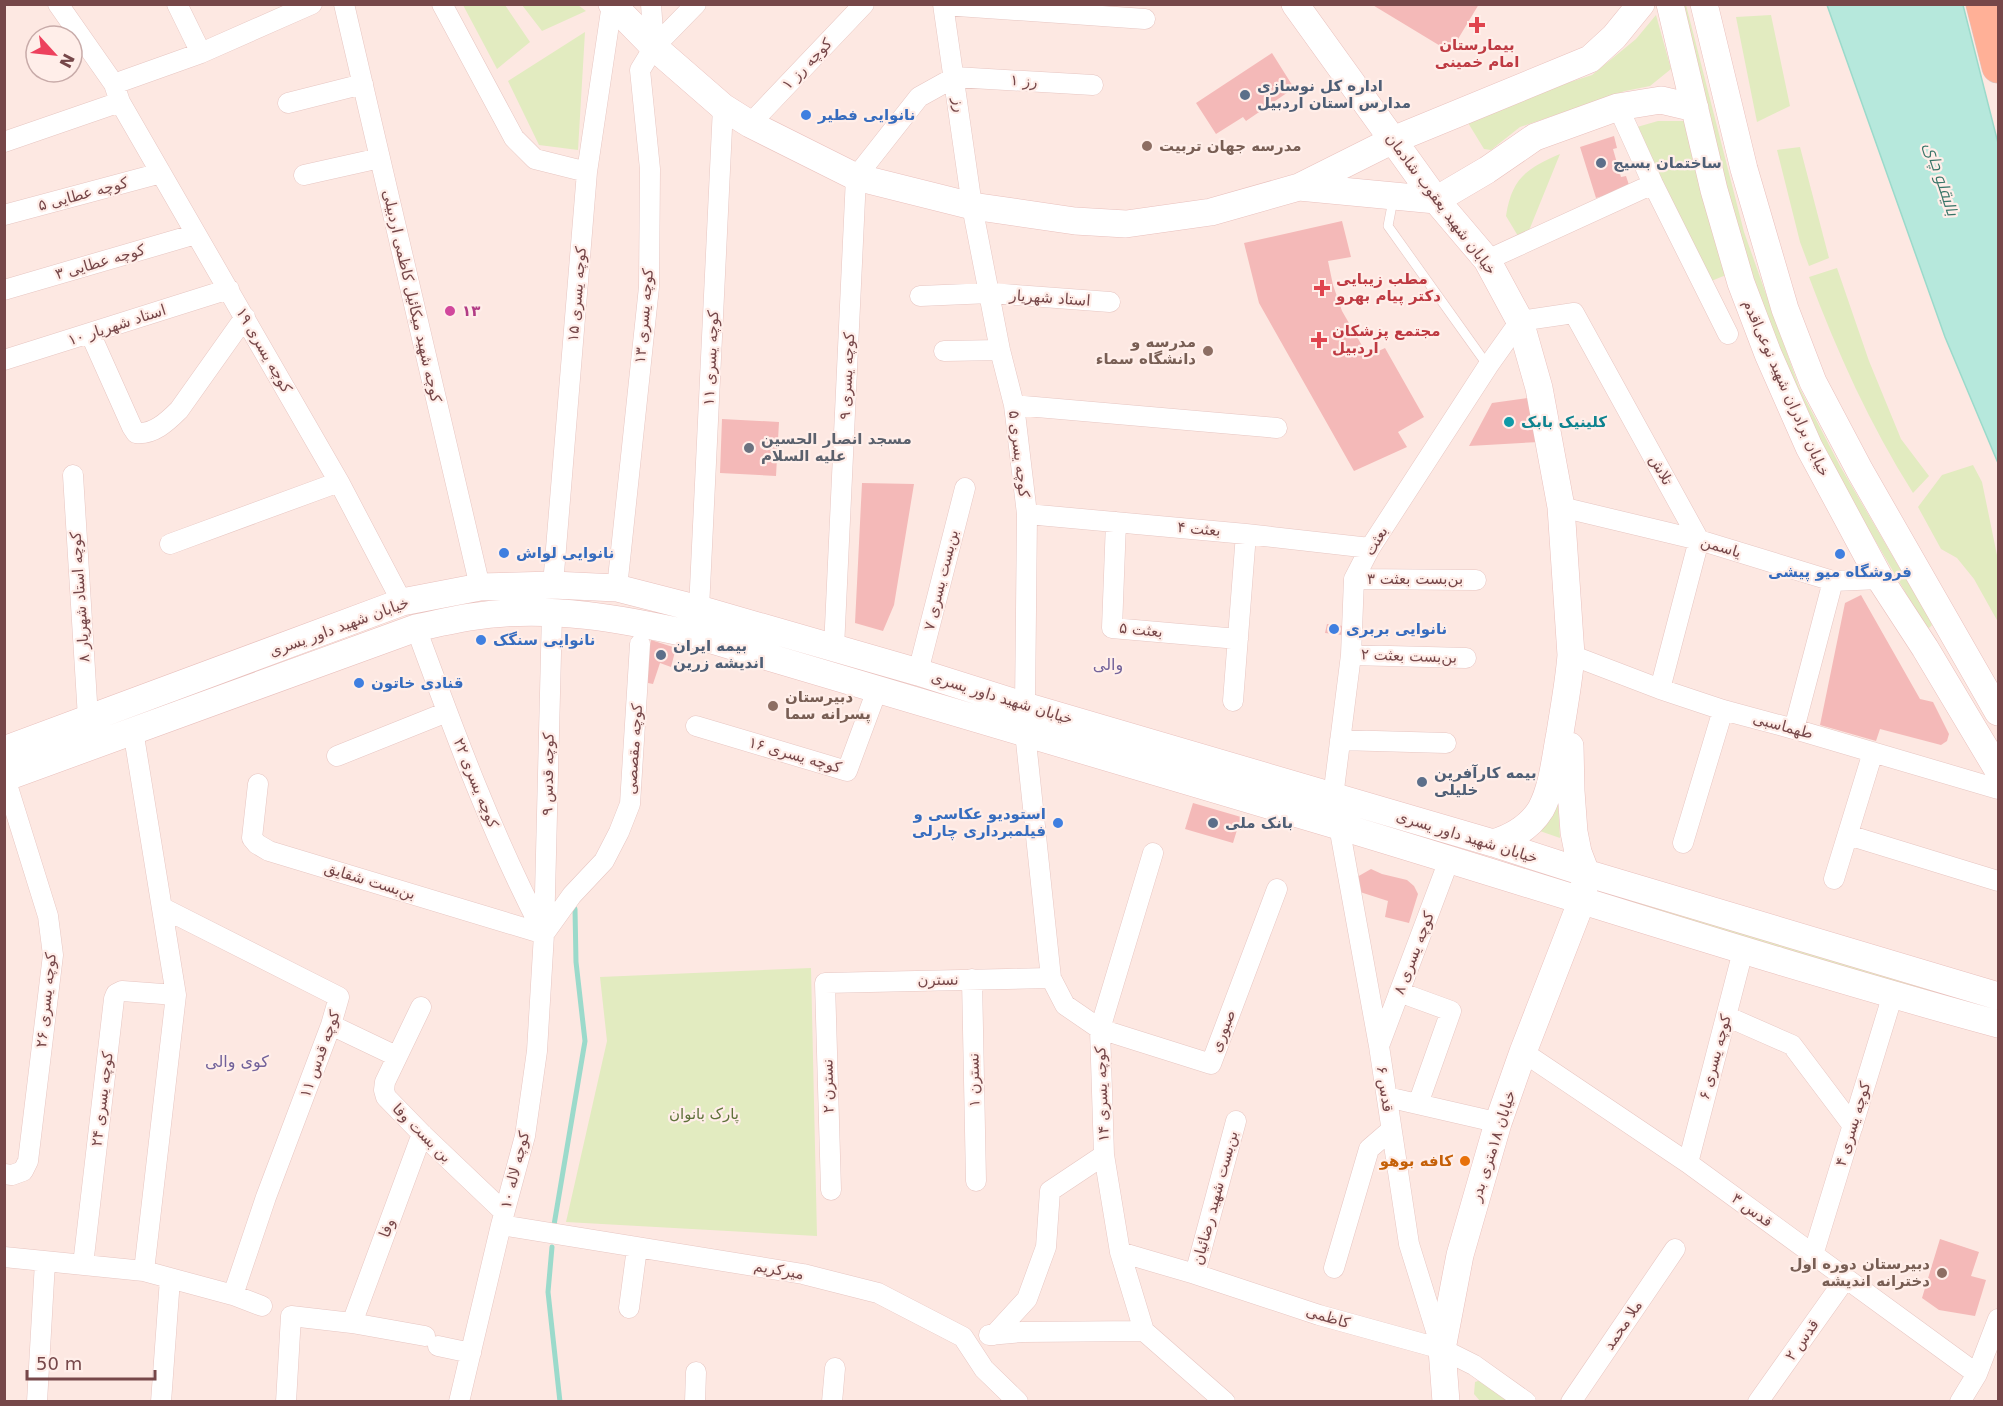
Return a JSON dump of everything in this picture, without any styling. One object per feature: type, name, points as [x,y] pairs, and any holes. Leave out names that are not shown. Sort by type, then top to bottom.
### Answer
[{"type":"main road","name":"خیابان شهید یعقوب شادمان","points":[[1295,4],[1436,200],[1487,260],[1520,321],[1539,388],[1561,507],[1570,664],[1571,791],[1578,852],[1586,873]]},
{"type":"main road","points":[[612,5],[654,47],[723,107],[750,124],[856,177],[972,206],[1075,221],[1126,224],[1211,212],[1299,188],[1393,140],[1590,59],[1614,37],[1641,4]]},
{"type":"main road","name":"خیابان برادران شهید نوعی‌اقدم","points":[[1670,4],[1714,190],[1741,283],[1768,354],[1809,447],[1880,579],[1925,648],[1998,770]]},
{"type":"main road","name":"خیابان برادران شهید نوعی‌اقدم","points":[[1704,4],[1744,170],[1785,309],[1813,382],[1860,471],[1998,712]]},
{"type":"main road","points":[[1991,18],[1998,67]]},
{"type":"main road","points":[[1299,188],[1436,200],[1535,137],[1618,107],[1661,100],[1695,108]]},
{"type":"main road","points":[[552,613],[553,585]]},
{"type":"main road","name":"خیابان شهید داور یسری","points":[[4,750],[402,602],[480,587],[553,585],[617,588],[699,609],[918,672],[1025,706],[1493,843],[1998,996]]},
{"type":"main road","name":"خیابان شهید داور یسری","points":[[5,778],[416,628],[472,617],[516,613],[552,613],[615,618],[677,631],[1025,732],[1582,900],[1743,951],[1998,1024]]},
{"type":"main road","points":[[1925,648],[1952,631]]},
{"type":"main road","name":"خیابان شهید یعقوب شادمان","points":[[1493,843],[1512,837],[1528,824],[1540,808],[1552,779],[1570,664]]},
{"type":"main road","points":[[1025,706],[1025,732]]},
{"type":"main road","name":"خیابان ۱۸متری بدر","points":[[1446,1401],[1442,1349],[1460,1255],[1498,1123],[1582,900],[1586,873]]},
{"type":"street","name":"کوچه یسری ۱۹","points":[[58,4],[117,93],[196,234],[246,317],[339,482],[402,602]]},
{"type":"street","points":[[177,4],[201,52]]},
{"type":"street","points":[[4,142],[312,4]]},
{"type":"street","name":"کوچه شهید میکائیل کاظمی اردبیلی","points":[[344,4],[480,587]]},
{"type":"street","points":[[442,4],[514,138],[524,150],[536,159],[587,172]]},
{"type":"street","points":[[651,4],[654,47]]},
{"type":"street","name":"کوچه یسری ۱۳","points":[[617,588],[649,287],[650,170],[640,70],[654,47],[696,4]]},
{"type":"street","name":"کوچه رز ۱","points":[[750,124],[864,4]]},
{"type":"street","name":"کوچه یسری ۱۵","points":[[553,585],[587,172],[612,5]]},
{"type":"street","points":[[944,5],[1145,19]]},
{"type":"street","name":"رز","points":[[944,5],[972,206]]},
{"type":"street","points":[[856,177],[919,98],[955,77]]},
{"type":"street","name":"رز ۱","points":[[955,77],[1093,85]]},
{"type":"street","points":[[288,103],[363,84]]},
{"type":"street","name":"کوچه یسری ۱۱","points":[[699,609],[723,107]]},
{"type":"street","points":[[1618,107],[1653,184],[1728,334]]},
{"type":"street","points":[[304,175],[380,158]]},
{"type":"street","name":"کوچه عطایی ۵","points":[[4,215],[161,173]]},
{"type":"street","name":"کوچه یسری ۹","points":[[834,648],[856,177]]},
{"type":"street","points":[[1487,260],[1653,184]]},
{"type":"street","name":"کوچه یسری ۵","points":[[972,206],[1000,350],[1014,405],[1027,514],[1025,706]]},
{"type":"street","name":"کوچه عطایی ۳","points":[[4,290],[196,234]]},
{"type":"street","name":"استاد شهریار ۱۰","points":[[4,360],[229,289]]},
{"type":"street","name":"استاد شهریار","points":[[920,296],[990,293],[1110,302]]},
{"type":"street","name":"تلاش","points":[[1520,321],[1574,313],[1699,540]]},
{"type":"street","points":[[90,333],[132,427],[136,433],[145,434],[166,423],[179,410],[246,317]]},
{"type":"street","name":"بعثت","points":[[1333,797],[1351,655],[1354,579],[1370,548],[1488,366],[1520,321]]},
{"type":"street","points":[[944,351],[1000,350]]},
{"type":"street","points":[[1014,405],[1277,428]]},
{"type":"street","name":"کوچه استاد شهریار ۸","points":[[73,475],[88,718]]},
{"type":"street","points":[[170,544],[339,482]]},
{"type":"street","name":"بن‌بست یسری ۷","points":[[918,672],[964,488]]},
{"type":"street","name":"یاسمن","points":[[1561,507],[1699,540],[1833,581],[1880,579]]},
{"type":"street","name":"بعثت ۴","points":[[1027,514],[1370,548]]},
{"type":"street","name":"بعثت ۵","points":[[1116,522],[1112,628],[1238,639]]},
{"type":"street","points":[[1233,701],[1246,534]]},
{"type":"street","points":[[1660,689],[1699,540]]},
{"type":"street","name":"بن‌بست بعثت ۳","points":[[1354,579],[1476,580]]},
{"type":"street","points":[[1794,729],[1833,581]]},
{"type":"street","name":"کوچه قدس ۹","points":[[544,934],[552,613]]},
{"type":"street","name":"کوچه یسری ۲۲","points":[[416,628],[447,712],[514,877],[544,934]]},
{"type":"street","name":"کوچه مقصصی","points":[[544,934],[572,895],[604,861],[620,832],[630,804],[640,644]]},
{"type":"street","name":"بن‌بست بعثت ۲","points":[[1351,655],[1466,658]]},
{"type":"street","name":"طهماسبی","points":[[1570,664],[1998,789]]},
{"type":"street","name":"کوچه یسری ۱۶","points":[[696,726],[847,771],[877,690]]},
{"type":"street","points":[[1683,843],[1724,710]]},
{"type":"street","points":[[337,756],[447,712]]},
{"type":"street","points":[[133,730],[176,995],[144,1271]]},
{"type":"street","name":"کوچه یسری ۱۴","points":[[1025,732],[1051,978],[1065,1005],[1100,1029],[1104,1155],[1120,1252],[1144,1331]]},
{"type":"street","points":[[1340,740],[1446,742]]},
{"type":"street","points":[[1834,879],[1873,752]]},
{"type":"street","name":"کوچه یسری ۲۶","points":[[4,1174],[12,1175],[23,1172],[28,1161],[53,955],[48,916],[5,778]]},
{"type":"street","name":"بن‌بست شقایق","points":[[258,784],[252,838],[263,847],[544,934]]},
{"type":"street","name":"قدس ۶","points":[[1339,826],[1379,1047],[1409,1244],[1442,1349]]},
{"type":"street","points":[[1848,835],[1998,881]]},
{"type":"street","points":[[1100,1029],[1153,853]]},
{"type":"street","name":"کوچه یسری ۸","points":[[1379,1047],[1449,860]]},
{"type":"street","name":"صبوری","points":[[1100,1029],[1211,1064],[1277,889]]},
{"type":"street","name":"کوچه قدس ۱۱","points":[[163,908],[339,998],[266,1197],[233,1295]]},
{"type":"street","name":"کوچه لاله ۱۰","points":[[459,1401],[502,1218],[525,1136],[537,1051],[544,934]]},
{"type":"street","name":"کوچه یسری ۶","points":[[1688,1163],[1743,951]]},
{"type":"street","name":"نسترن","points":[[825,983],[1051,978]]},
{"type":"street","name":"نسترن ۱","points":[[972,980],[976,1181]]},
{"type":"street","name":"نسترن ۲","points":[[825,983],[831,1190]]},
{"type":"street","name":"کوچه یسری ۲۴","points":[[83,1265],[114,999],[116,994],[122,991],[176,995]]},
{"type":"street","points":[[1399,992],[1451,1011],[1418,1104]]},
{"type":"street","name":"کوچه یسری ۴","points":[[1813,1254],[1893,994]]},
{"type":"street","name":"بن بست وفا","points":[[421,1007],[385,1082],[386,1097],[502,1218]]},
{"type":"street","points":[[1726,1016],[1792,1045],[1853,1126]]},
{"type":"street","points":[[331,1024],[396,1056]]},
{"type":"street","name":"قدس ۳","points":[[1523,1052],[1688,1163],[1977,1374]]},
{"type":"street","points":[[1387,1097],[1486,1120]]},
{"type":"street","name":"بن‌بست شهید رضائیان","points":[[1195,1274],[1236,1121]]},
{"type":"street","points":[[1334,1268],[1369,1149],[1391,1130]]},
{"type":"street","name":"وفا","points":[[352,1323],[422,1134]]},
{"type":"street","points":[[994,1335],[1026,1299],[1046,1247],[1050,1191],[1104,1155]]},
{"type":"street","name":"میرکریم","points":[[502,1218],[637,1248],[803,1274],[878,1293],[963,1337],[984,1369],[1017,1401]]},
{"type":"street","points":[[629,1308],[637,1248]]},
{"type":"street","name":"ملا محمد","points":[[1571,1401],[1675,1249]]},
{"type":"street","name":"کاظمی","points":[[1120,1252],[1319,1315],[1442,1349],[1474,1365],[1526,1401]]},
{"type":"street","points":[[4,1257],[144,1271],[233,1295],[262,1306]]},
{"type":"street","points":[[37,1401],[45,1262]]},
{"type":"street","name":"قدس ۲","points":[[1758,1401],[1846,1278]]},
{"type":"street","points":[[161,1401],[170,1279]]},
{"type":"street","points":[[286,1401],[291,1316],[352,1323],[432,1341],[471,1353]]},
{"type":"street","points":[[1960,1401],[1977,1374],[1998,1319]]},
{"type":"street","points":[[963,1337],[1022,1332],[1144,1331],[1224,1401]]},
{"type":"street","points":[[832,1401],[835,1368]]},
{"type":"street","points":[[695,1401],[696,1372]]},
{"type":"lane","points":[[1394,196],[1388,226],[1488,366]]},
{"type":"green space","points":[[463,5],[505,5],[530,42],[497,69]]},
{"type":"green space","points":[[522,5],[578,5],[586,11],[542,31]]},
{"type":"green space","points":[[1679,5],[1686,5],[1744,232],[1799,387],[1840,466],[1930,620],[1932,625],[1929,628],[1925,626],[1833,468],[1792,389],[1738,233]]},
{"type":"green space","points":[[1656,15],[1671,69],[1650,86],[1625,91],[1520,127],[1491,150],[1484,149],[1462,113],[1518,99],[1592,75],[1636,39]]},
{"type":"green space","points":[[1771,15],[1790,106],[1757,122],[1736,17]]},
{"type":"green space","points":[[585,32],[578,150],[539,145],[508,81]]},
{"type":"green space","points":[[1658,121],[1688,121],[1726,275],[1709,282],[1637,127]]},
{"type":"green space","points":[[1800,147],[1829,258],[1809,266],[1800,242],[1777,150]]},
{"type":"green space","points":[[1560,154],[1528,233],[1518,236],[1506,216],[1512,192],[1522,176]]},
{"type":"green space","points":[[1837,268],[1869,361],[1901,439],[1929,476],[1913,493],[1855,388],[1809,277]]},
{"type":"green space","points":[[1973,465],[1982,482],[1998,560],[1998,622],[1974,579],[1957,558],[1941,549],[1918,507],[1942,475]]},
{"type":"green space","points":[[1558,803],[1560,838],[1537,830]]},
{"type":"green space","points":[[1617,895],[1998,1007],[1998,1013],[1611,897]]},
{"type":"green space","name":"پارک بانوان","points":[[811,968],[817,1236],[566,1222],[607,1041],[600,977]]},
{"type":"green space","points":[[1481,1380],[1510,1401],[1480,1401],[1474,1394],[1475,1382]]},
{"type":"water","name":"بالیقلو چای","points":[[1827,5],[1963,5],[1998,143],[1998,463],[1945,337]]},
{"type":"building","points":[[1371,4],[1479,4],[1455,44],[1442,47]]},
{"type":"building","name":"اداره کل نوسازی مدارس استان اردبیل","points":[[1272,53],[1294,88],[1246,121],[1243,117],[1216,134],[1196,103]]},
{"type":"building","name":"ساختمان بسیج","points":[[1614,136],[1617,148],[1613,149],[1621,177],[1626,176],[1630,188],[1596,198],[1580,147]]},
{"type":"building","name":"مجتمع پزشکان اردبیل","points":[[1342,221],[1351,257],[1328,261],[1342,311],[1368,356],[1385,348],[1424,417],[1398,432],[1407,447],[1354,471],[1259,303],[1244,243]]},
{"type":"building","name":"کلینیک بابک","points":[[1534,397],[1539,442],[1469,446],[1492,403]]},
{"type":"building","name":"مسجد انصار الحسین علیه السلام","points":[[722,419],[779,422],[776,476],[720,473]]},
{"type":"building","points":[[862,483],[914,484],[894,605],[883,631],[855,623]]},
{"type":"building","points":[[1861,595],[1920,699],[1933,702],[1949,734],[1947,741],[1941,745],[1880,729],[1876,741],[1820,725],[1845,603]]},
{"type":"building","name":"نانوایی بربری","points":[[1327,624],[1343,626],[1342,635],[1325,633]]},
{"type":"building","name":"بیمه ایران اندیشه زرین","points":[[651,640],[676,648],[671,667],[660,663],[653,684],[643,682]]},
{"type":"building","name":"بانک ملی","points":[[1193,803],[1241,817],[1233,843],[1185,829]]},
{"type":"building","points":[[1371,869],[1407,880],[1414,886],[1418,894],[1409,923],[1385,917],[1388,901],[1360,892],[1357,877]]},
{"type":"building","points":[[1940,1239],[1979,1252],[1971,1276],[1986,1280],[1975,1316],[1939,1310],[1922,1298]]},
{"type":"waterway","points":[[554,1225],[585,1041],[576,962],[575,909]]},
{"type":"waterway","points":[[552,1247],[548,1292],[560,1402]]},
{"type":"place","name":"بیمارستان امام خمینی","points":[[1477,25]]},
{"type":"place","name":"اداره کل نوسازی مدارس استان اردبیل","points":[[1245,95]]},
{"type":"place","name":"نانوایی فطیر","points":[[806,115]]},
{"type":"place","name":"مدرسه جهان تربیت","points":[[1147,146]]},
{"type":"place","name":"ساختمان بسیج","points":[[1601,163]]},
{"type":"place","name":"مطب زیبایی دکتر پیام بهرو","points":[[1322,288]]},
{"type":"place","name":"۱۳","points":[[450,311]]},
{"type":"place","name":"مجتمع پزشکان اردبیل","points":[[1319,340]]},
{"type":"place","name":"مدرسه و دانشگاه سماء","points":[[1208,351]]},
{"type":"place","name":"کلینیک بابک","points":[[1509,422]]},
{"type":"place","name":"مسجد انصار الحسین علیه السلام","points":[[749,448]]},
{"type":"place","name":"نانوایی لواش","points":[[504,553]]},
{"type":"place","name":"فروشگاه میو پیشی","points":[[1840,554]]},
{"type":"place","name":"نانوایی بربری","points":[[1334,629]]},
{"type":"place","name":"نانوایی سنگک","points":[[481,640]]},
{"type":"place","name":"بیمه ایران اندیشه زرین","points":[[661,655]]},
{"type":"place","name":"قنادی خاتون","points":[[359,683]]},
{"type":"place","name":"دبیرستان پسرانه سما","points":[[773,706]]},
{"type":"place","name":"بیمه کارآفرین خلیلی","points":[[1422,782]]},
{"type":"place","name":"استودیو عکاسی و فیلمبرداری چارلی","points":[[1058,823]]},
{"type":"place","name":"بانک ملی","points":[[1213,823]]},
{"type":"place","name":"کافه بوهو","points":[[1465,1161]]},
{"type":"place","name":"دبیرستان دوره اول دخترانه اندیشه","points":[[1942,1273]]},
{"type":"district","name":"والی","points":[[1108,664]]},
{"type":"district","name":"کوی والی","points":[[237,1061]]}]
